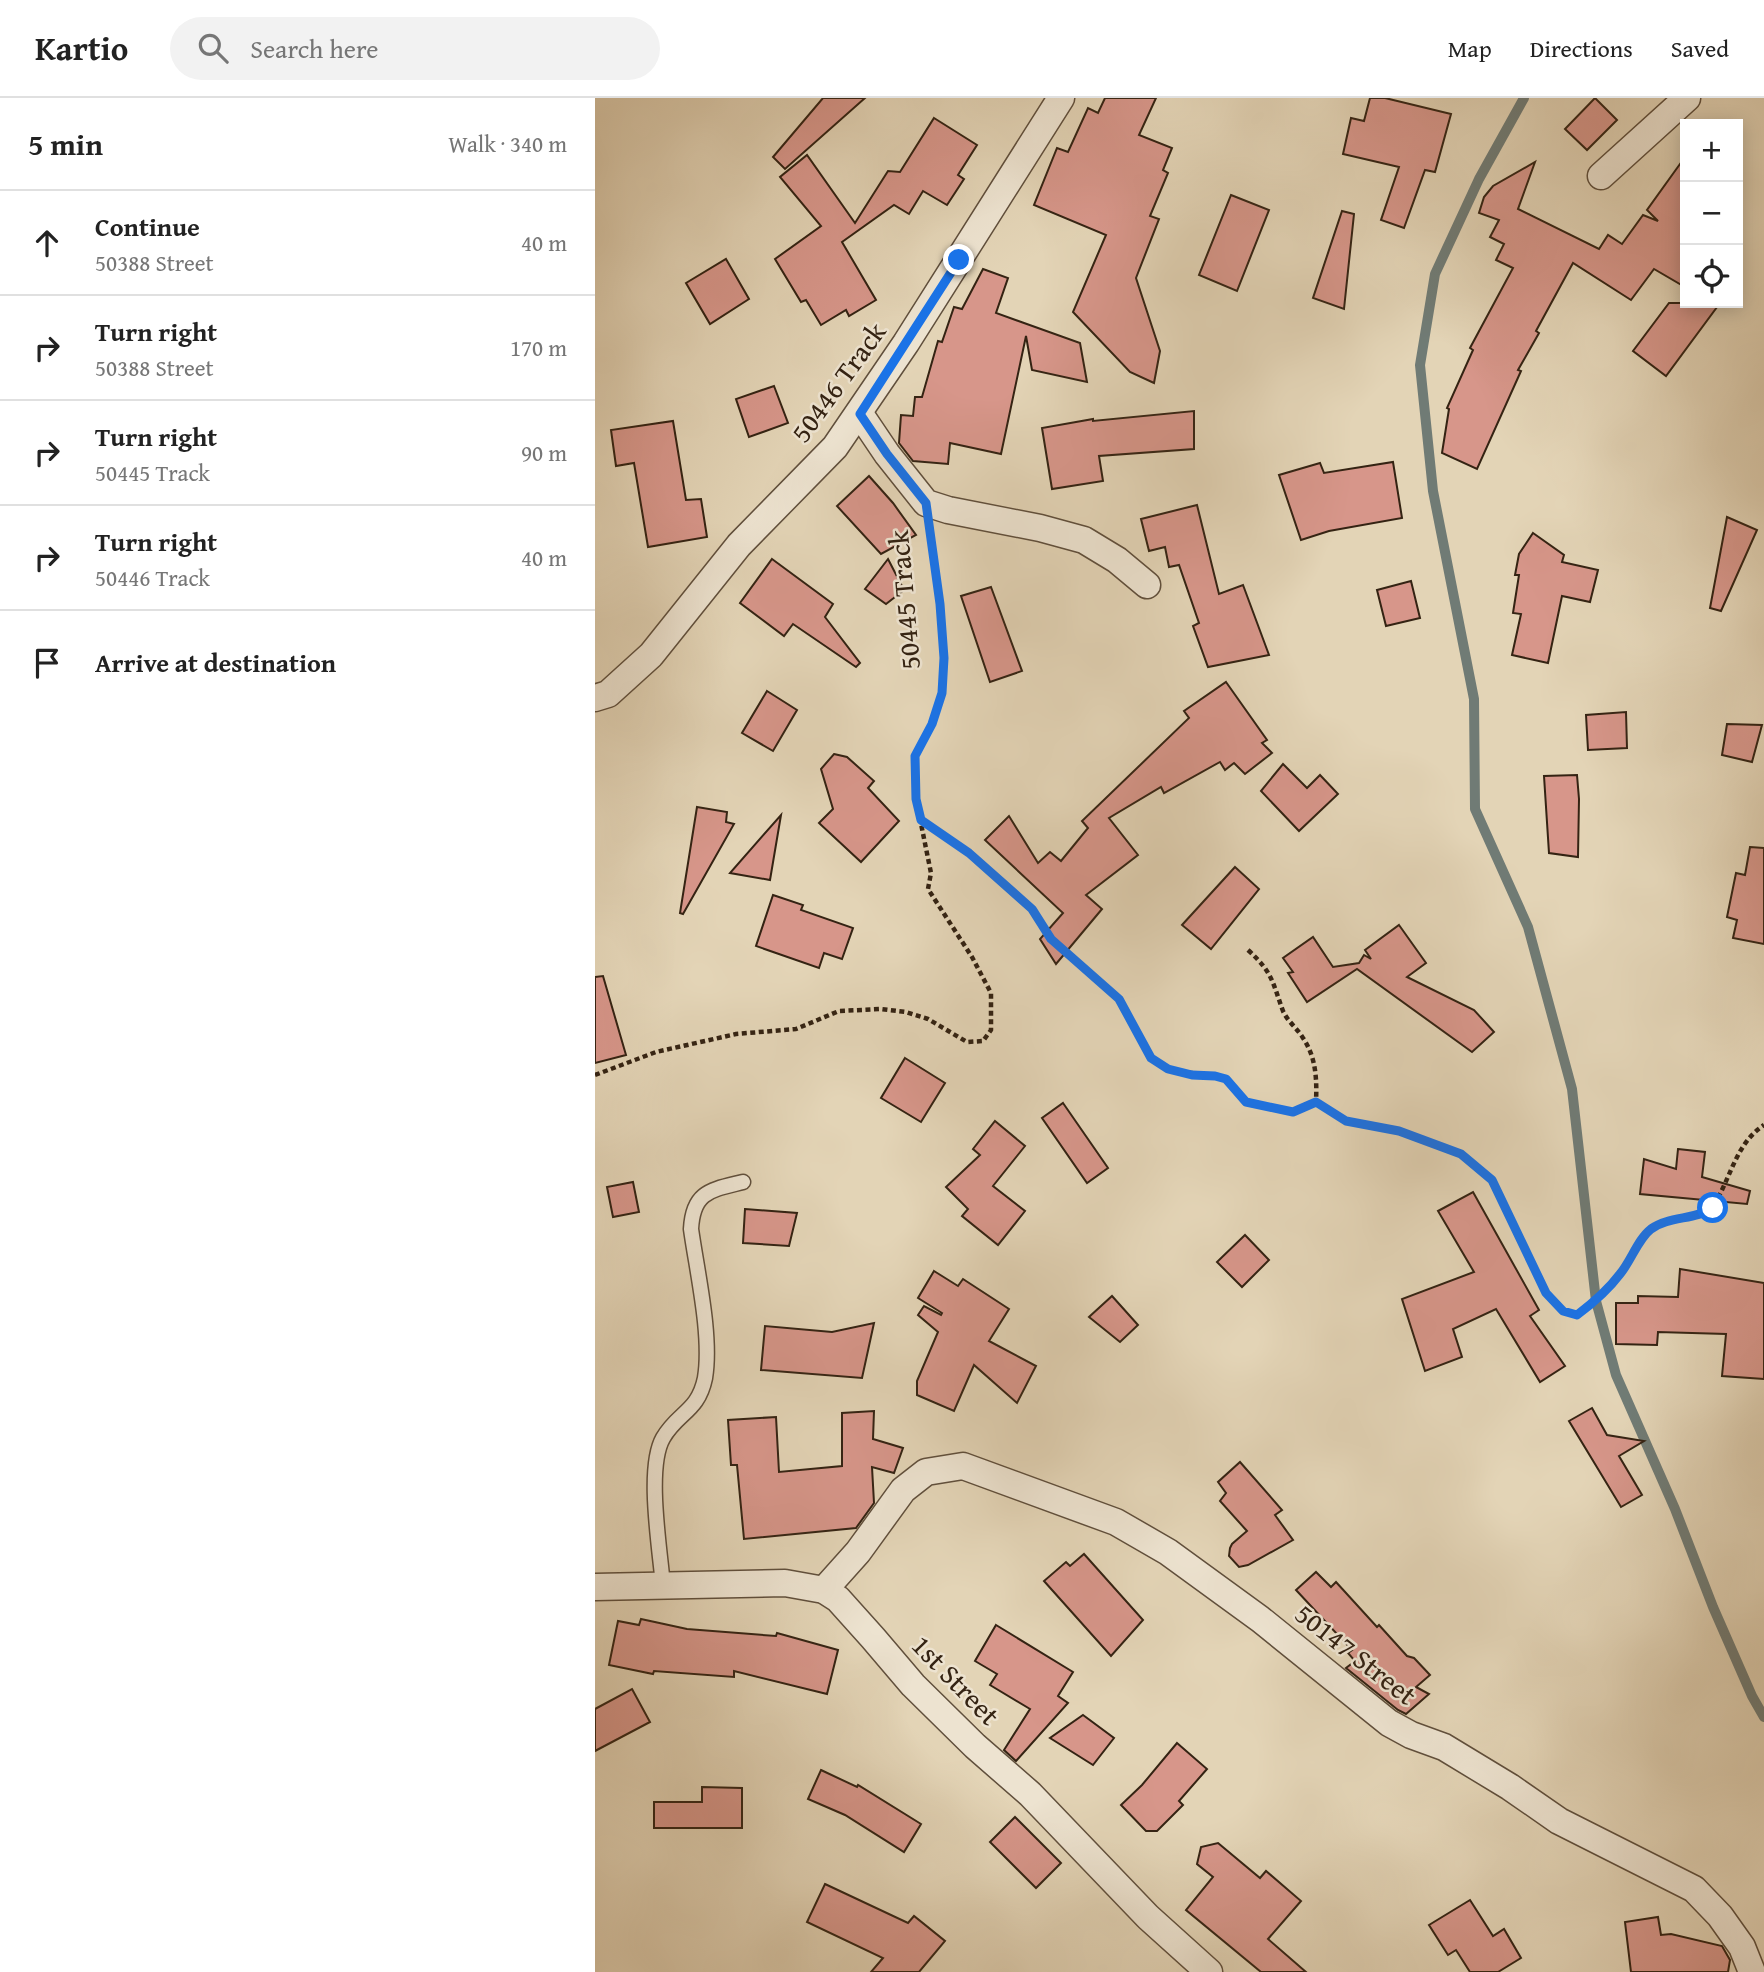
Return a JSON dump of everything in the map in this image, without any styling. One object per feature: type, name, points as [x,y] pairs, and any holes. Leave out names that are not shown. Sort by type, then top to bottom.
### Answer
[{"type":"street","name":"50446 Track","points":[[595,698],[608,694],[651,655],[739,545],[835,447],[860,414],[1061,98]]},
{"type":"street","points":[[1601,176],[1687,98]]},
{"type":"street","name":"50445 Track","points":[[860,414],[887,454],[926,503]]},
{"type":"street","points":[[926,503],[948,510],[1040,527],[1084,540],[1117,560],[1147,585]]},
{"type":"street","name":"50147 Street","points":[[824,1590],[858,1552],[903,1490],[926,1472],[963,1466],[1115,1522],[1157,1546],[1260,1619],[1389,1723],[1411,1735],[1444,1747],[1559,1821],[1694,1889],[1720,1916],[1742,1947],[1752,1972]]},
{"type":"street","points":[[595,1587],[785,1583],[824,1590]]},
{"type":"street","name":"1st Street","points":[[824,1590],[847,1609],[913,1685],[975,1746],[1030,1794],[1148,1917],[1209,1972]]},
{"type":"lane","points":[[663,1586],[655,1494],[659,1446],[664,1435],[700,1396],[705,1375],[706,1338],[691,1229],[692,1216],[698,1199],[711,1190],[743,1182]]},
{"type":"path","name":"50445 Track","points":[[595,1075],[656,1052],[736,1034],[796,1029],[839,1011],[881,1009],[906,1012],[936,1023],[967,1042],[983,1041],[991,1030],[991,993],[972,957],[928,888],[931,873],[916,799],[915,756],[932,724],[942,693],[944,658],[940,604],[926,503]]},
{"type":"path","points":[[921,820],[969,853],[1032,909],[1051,939],[1119,999],[1151,1058],[1168,1069],[1226,1079],[1246,1102],[1293,1112],[1316,1102]]},
{"type":"path","points":[[1248,950],[1266,967],[1284,1013],[1303,1036],[1313,1057],[1317,1078],[1316,1102]]},
{"type":"path","points":[[1316,1102],[1346,1121],[1399,1131],[1461,1154],[1492,1180],[1546,1293],[1563,1311],[1577,1315],[1596,1301],[1620,1274],[1649,1230],[1660,1224],[1705,1213],[1713,1208],[1727,1174],[1752,1133],[1764,1125]]},
{"type":"building","points":[[823,98],[865,98],[785,169],[773,157]]},
{"type":"building","points":[[1105,98],[1156,98],[1139,135],[1172,148],[1163,170],[1168,173],[1150,216],[1159,219],[1136,278],[1160,351],[1154,383],[1130,372],[1073,312],[1106,235],[1034,205],[1057,148],[1068,152],[1088,108],[1098,113]]},
{"type":"building","points":[[1370,98],[1385,98],[1451,114],[1435,172],[1425,170],[1404,228],[1381,220],[1399,167],[1343,154],[1351,118],[1364,121]]},
{"type":"building","points":[[1595,98],[1617,120],[1587,150],[1565,129]]},
{"type":"building","points":[[934,118],[977,145],[958,175],[964,179],[947,205],[923,191],[909,214],[894,205],[842,242],[876,300],[849,316],[846,310],[821,325],[806,300],[801,302],[775,259],[821,226],[780,177],[807,155],[855,223],[888,171],[900,172]]},
{"type":"building","points":[[1535,162],[1518,209],[1599,249],[1608,235],[1622,244],[1643,215],[1658,221],[1647,210],[1680,164],[1680,284],[1654,269],[1631,300],[1573,263],[1536,331],[1539,333],[1518,370],[1521,371],[1477,469],[1442,453],[1447,408],[1473,350],[1470,348],[1513,268],[1496,260],[1504,244],[1490,237],[1499,220],[1479,213],[1484,197],[1493,186]]},
{"type":"building","points":[[1231,195],[1269,210],[1237,291],[1199,275]]},
{"type":"building","points":[[1342,211],[1354,214],[1344,309],[1313,298]]},
{"type":"building","points":[[726,259],[749,299],[710,324],[686,283]]},
{"type":"building","points":[[983,269],[1008,278],[996,313],[1080,343],[1087,382],[1032,370],[1026,336],[1001,454],[950,443],[948,464],[913,461],[899,443],[901,415],[913,416],[915,397],[922,397],[938,341],[942,342],[954,307],[962,309]]},
{"type":"building","points":[[1669,303],[1680,303],[1680,308],[1716,308],[1666,376],[1633,351]]},
{"type":"building","points":[[774,386],[788,423],[749,437],[736,399]]},
{"type":"building","points":[[1194,411],[1194,449],[1099,456],[1103,481],[1052,489],[1042,428],[1093,419]]},
{"type":"building","points":[[673,421],[686,500],[701,499],[707,537],[648,547],[634,463],[616,466],[611,430]]},
{"type":"building","points":[[1393,462],[1402,518],[1329,531],[1301,540],[1279,475],[1320,463],[1324,473]]},
{"type":"building","points":[[869,476],[916,535],[881,554],[837,506]]},
{"type":"building","points":[[1197,505],[1219,594],[1243,585],[1269,655],[1208,667],[1193,626],[1199,623],[1179,565],[1169,567],[1165,547],[1149,551],[1141,519]]},
{"type":"building","points":[[1727,517],[1757,530],[1721,611],[1710,608]]},
{"type":"building","points":[[1533,533],[1564,555],[1562,562],[1598,570],[1590,602],[1562,596],[1548,663],[1512,655],[1521,614],[1513,613],[1519,575],[1515,575],[1519,554]]},
{"type":"building","points":[[772,559],[833,604],[825,617],[860,663],[856,667],[793,624],[784,636],[740,603]]},
{"type":"building","points":[[888,559],[904,590],[886,604],[865,589]]},
{"type":"building","points":[[1411,581],[1420,618],[1386,626],[1377,590]]},
{"type":"building","points":[[991,587],[1022,671],[990,682],[961,596]]},
{"type":"building","points":[[1226,682],[1267,740],[1262,743],[1272,753],[1245,774],[1234,763],[1225,770],[1220,762],[1164,793],[1161,787],[1109,818],[1138,855],[1086,895],[1102,909],[1056,964],[1040,939],[1063,913],[985,840],[1009,816],[1038,863],[1050,852],[1061,861],[1088,828],[1082,821],[1189,718],[1184,711]]},
{"type":"building","points":[[767,691],[797,710],[773,751],[742,733]]},
{"type":"building","points":[[1626,712],[1627,748],[1588,750],[1586,715]]},
{"type":"building","points":[[1727,724],[1762,725],[1752,762],[1722,755]]},
{"type":"building","points":[[834,754],[847,757],[874,781],[868,788],[899,821],[861,862],[819,823],[833,809],[821,769]]},
{"type":"building","points":[[1283,764],[1307,788],[1320,775],[1338,794],[1299,831],[1261,791]]},
{"type":"building","points":[[1577,775],[1578,857],[1549,853],[1544,776]]},
{"type":"building","points":[[697,807],[727,812],[726,822],[734,824],[683,914],[680,913]]},
{"type":"building","points":[[781,815],[770,880],[730,873]]},
{"type":"building","points":[[1750,847],[1764,848],[1764,944],[1733,938],[1737,920],[1727,917],[1736,873],[1745,875]]},
{"type":"building","points":[[1235,867],[1259,889],[1211,949],[1182,925]]},
{"type":"building","points":[[773,895],[803,905],[801,910],[853,928],[842,959],[824,953],[819,968],[756,946]]},
{"type":"building","points":[[1399,925],[1426,963],[1407,977],[1474,1010],[1494,1032],[1472,1052],[1357,969],[1307,1002],[1288,973],[1293,972],[1283,958],[1313,937],[1333,967],[1359,963],[1364,955],[1371,959],[1365,950]]},
{"type":"building","points":[[603,976],[626,1055],[595,1063],[595,977]]},
{"type":"building","points":[[905,1058],[945,1083],[921,1122],[881,1098]]},
{"type":"building","points":[[1063,1103],[1108,1168],[1087,1183],[1042,1118]]},
{"type":"building","points":[[995,1121],[1025,1146],[993,1186],[1025,1211],[998,1245],[962,1216],[968,1209],[946,1187],[980,1155],[973,1149]]},
{"type":"building","points":[[1678,1149],[1705,1152],[1702,1177],[1750,1191],[1747,1204],[1640,1194],[1644,1159],[1676,1169]]},
{"type":"building","points":[[633,1182],[639,1212],[613,1217],[607,1187]]},
{"type":"building","points":[[1473,1192],[1539,1310],[1530,1316],[1565,1366],[1540,1382],[1496,1309],[1453,1329],[1462,1357],[1425,1371],[1402,1299],[1474,1272],[1438,1211]]},
{"type":"building","points":[[745,1209],[797,1213],[789,1246],[743,1243]]},
{"type":"building","points":[[1245,1235],[1269,1260],[1242,1287],[1217,1262]]},
{"type":"building","points":[[1680,1269],[1764,1283],[1764,1379],[1722,1376],[1726,1334],[1658,1332],[1657,1345],[1616,1344],[1616,1303],[1638,1303],[1638,1296],[1678,1297]]},
{"type":"building","points":[[934,1271],[958,1286],[963,1279],[1009,1309],[989,1341],[1036,1366],[1017,1403],[974,1365],[954,1411],[917,1395],[917,1381],[938,1332],[918,1315],[924,1306],[941,1315],[942,1313],[918,1298]]},
{"type":"building","points":[[1112,1296],[1138,1325],[1120,1342],[1089,1317]]},
{"type":"building","points":[[874,1323],[862,1378],[761,1370],[765,1326],[832,1332]]},
{"type":"building","points":[[1592,1408],[1607,1435],[1644,1441],[1619,1456],[1642,1495],[1621,1507],[1569,1421]]},
{"type":"building","points":[[874,1411],[873,1439],[903,1448],[894,1473],[872,1467],[874,1503],[856,1528],[744,1539],[737,1465],[731,1465],[728,1420],[776,1417],[779,1472],[842,1466],[842,1413]]},
{"type":"building","points":[[1240,1462],[1282,1510],[1275,1515],[1293,1540],[1248,1565],[1239,1567],[1229,1556],[1230,1548],[1247,1531],[1220,1501],[1226,1493],[1218,1482]]},
{"type":"building","points":[[1084,1554],[1143,1620],[1111,1656],[1044,1581],[1066,1562],[1070,1566]]},
{"type":"building","points":[[1316,1572],[1331,1587],[1336,1582],[1377,1627],[1379,1625],[1407,1656],[1414,1658],[1430,1675],[1416,1687],[1429,1694],[1406,1714],[1346,1668],[1355,1661],[1348,1653],[1352,1650],[1296,1590]]},
{"type":"building","points":[[641,1619],[687,1629],[776,1636],[777,1633],[838,1650],[827,1694],[734,1671],[734,1677],[654,1671],[653,1674],[609,1665],[618,1621],[639,1625]]},
{"type":"building","points":[[996,1625],[1073,1672],[1058,1696],[1068,1703],[1016,1761],[1004,1750],[1030,1709],[990,1685],[997,1674],[975,1661]]},
{"type":"building","points":[[632,1689],[650,1722],[595,1751],[595,1709]]},
{"type":"building","points":[[1083,1715],[1114,1738],[1093,1765],[1050,1738]]},
{"type":"building","points":[[1177,1743],[1207,1769],[1179,1801],[1183,1805],[1157,1831],[1146,1831],[1121,1805],[1142,1785]]},
{"type":"building","points":[[821,1770],[857,1787],[858,1785],[921,1824],[904,1852],[845,1815],[808,1799]]},
{"type":"building","points":[[702,1787],[742,1788],[742,1828],[654,1828],[654,1802],[702,1802]]},
{"type":"building","points":[[1015,1817],[1061,1863],[1036,1888],[990,1842]]},
{"type":"building","points":[[1218,1843],[1260,1878],[1266,1871],[1301,1901],[1268,1939],[1306,1972],[1261,1972],[1186,1910],[1213,1877],[1197,1864],[1201,1847]]},
{"type":"building","points":[[825,1884],[908,1923],[914,1916],[945,1941],[919,1972],[871,1972],[883,1958],[807,1922]]},
{"type":"building","points":[[1470,1900],[1493,1936],[1504,1929],[1521,1958],[1498,1972],[1470,1972],[1456,1950],[1448,1955],[1429,1925]]},
{"type":"building","points":[[1658,1917],[1661,1935],[1671,1934],[1722,1946],[1730,1960],[1728,1972],[1631,1972],[1625,1922]]},
{"type":"waterway","points":[[1524,98],[1479,179],[1435,274],[1420,365],[1433,491],[1474,699],[1475,809],[1528,927],[1572,1089],[1596,1301],[1616,1375],[1675,1509],[1713,1607],[1764,1717]]},
{"type":"route","points":[[959,260],[860,414],[887,454],[926,503],[940,604],[944,658],[942,693],[932,724],[915,756],[916,799],[921,820],[969,853],[1032,909],[1051,939],[1119,999],[1151,1058],[1168,1069],[1226,1079],[1246,1102],[1293,1112],[1316,1102],[1346,1121],[1399,1131],[1461,1154],[1492,1180],[1546,1293],[1563,1311],[1577,1315],[1596,1301],[1620,1274],[1649,1230],[1660,1224],[1705,1213],[1713,1208]]}]
